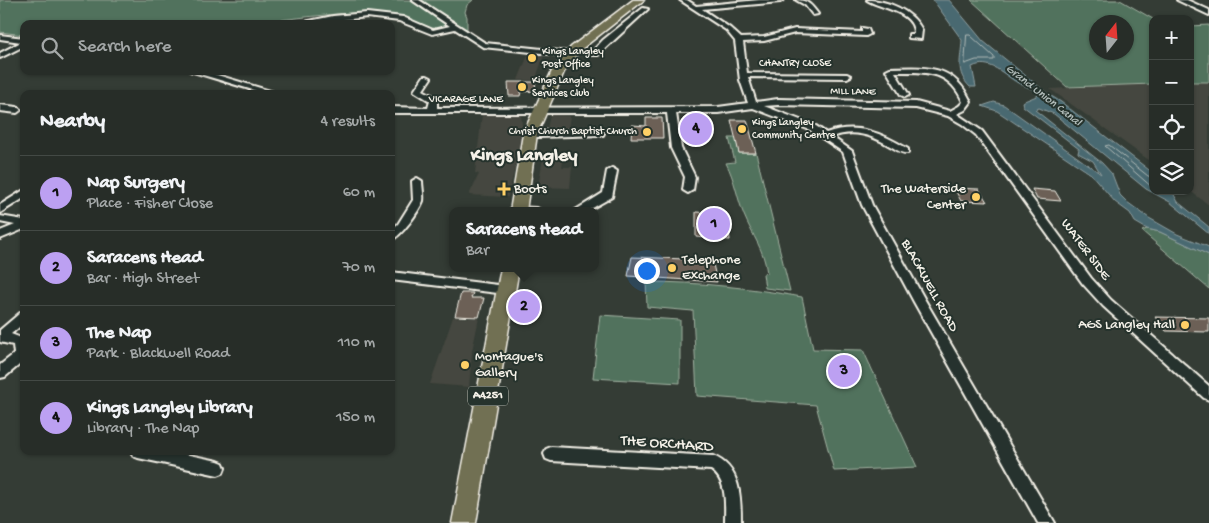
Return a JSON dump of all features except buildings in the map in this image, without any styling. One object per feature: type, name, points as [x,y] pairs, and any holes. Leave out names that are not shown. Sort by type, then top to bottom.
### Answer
[{"type":"main road","points":[[518,207],[530,134],[558,71],[570,54],[606,24],[642,5]]},
{"type":"main road","name":"A4251","points":[[464,523],[509,272]]},
{"type":"street","points":[[415,0],[483,46],[570,54]]},
{"type":"street","points":[[683,0],[728,29],[739,40],[743,76],[753,105]]},
{"type":"street","points":[[694,8],[780,0]]},
{"type":"street","points":[[799,0],[807,4],[815,14]]},
{"type":"street","points":[[870,0],[897,11],[914,22],[918,27],[918,37]]},
{"type":"street","points":[[1181,0],[1209,14]]},
{"type":"street","points":[[595,53],[605,40],[636,14],[642,5]]},
{"type":"street","points":[[320,20],[343,16],[376,14],[417,23],[432,32],[456,27]]},
{"type":"street","points":[[606,24],[621,28]]},
{"type":"street","points":[[739,40],[772,38],[795,31],[866,34]]},
{"type":"street","points":[[0,37],[20,40]]},
{"type":"street","points":[[0,56],[20,44]]},
{"type":"street","points":[[905,95],[890,69],[932,70],[946,74],[965,97],[966,102],[962,108],[950,114]]},
{"type":"street","points":[[208,75],[262,90]]},
{"type":"street","name":"CHANTRY CLOSE","points":[[743,76],[847,76]]},
{"type":"street","points":[[428,78],[418,91],[434,100],[432,111]]},
{"type":"street","name":"MILL LANE","points":[[671,110],[718,110],[778,102],[916,104],[950,114]]},
{"type":"street","name":"BLACKWELL ROAD","points":[[753,105],[797,121],[825,136],[847,151],[867,205],[920,302],[1047,523]]},
{"type":"street","points":[[0,108],[17,110]]},
{"type":"street","name":"VICARAGE LANE","points":[[395,110],[671,110]]},
{"type":"street","points":[[671,110],[676,148],[690,177],[688,190]]},
{"type":"street","name":"WATER SIDE","points":[[950,114],[962,119],[979,133],[1087,281],[1107,303],[1209,394]]},
{"type":"street","points":[[825,136],[842,129],[863,130],[905,151]]},
{"type":"street","points":[[530,134],[569,136],[577,133],[600,133]]},
{"type":"street","points":[[586,207],[608,195],[612,171]]},
{"type":"street","points":[[395,233],[402,226],[418,200],[417,181]]},
{"type":"street","points":[[0,210],[20,196]]},
{"type":"street","points":[[0,219],[20,223]]},
{"type":"street","points":[[0,235],[20,226]]},
{"type":"street","points":[[395,276],[506,290]]},
{"type":"street","points":[[1,336],[20,319]]},
{"type":"street","points":[[1,336],[19,342],[20,349]]},
{"type":"street","points":[[0,373],[20,357]]},
{"type":"street","name":"THE ORCHARD","points":[[551,454],[713,463],[721,467],[731,485],[733,523]]},
{"type":"street","points":[[157,455],[218,468]]},
{"type":"shaded area","points":[[528,55],[544,55],[535,81],[518,80]]},
{"type":"shaded area","points":[[1194,82],[1209,82],[1209,205],[1194,194]]},
{"type":"shaded area","points":[[1149,84],[1149,160],[1050,89]]},
{"type":"shaded area","points":[[482,114],[521,114],[523,135],[508,197],[469,195],[479,174],[475,173]]},
{"type":"shaded area","points":[[550,115],[570,116],[567,134],[546,133]]},
{"type":"shaded area","points":[[544,152],[564,152],[562,167],[572,167],[570,188],[538,187]]},
{"type":"shaded area","points":[[453,317],[479,318],[472,351],[469,387],[430,384]]},
{"type":"green space","points":[[0,0],[473,0],[467,5],[465,12],[467,17],[467,35],[457,26],[434,31],[417,22],[397,16],[354,13],[277,20],[20,20],[20,34],[0,32]]},
{"type":"green space","points":[[971,0],[1120,0],[1149,17],[1149,84],[1067,87]]},
{"type":"green space","points":[[1209,25],[1209,82],[1194,82],[1194,26]]},
{"type":"green space","points":[[729,138],[736,138],[739,153],[756,153],[790,291],[765,288],[763,274],[767,273],[766,265],[758,243],[744,215],[726,163],[735,162]]},
{"type":"green space","points":[[1147,229],[1160,232],[1209,255],[1209,289],[1142,231]]},
{"type":"green space","points":[[646,282],[725,286],[802,297],[813,349],[863,350],[917,467],[834,471],[816,405],[697,396],[693,311],[647,307]]},
{"type":"green space","points":[[600,315],[680,320],[680,383],[593,378]]},
{"type":"water","name":"Grand Union Canal","points":[[933,0],[949,0],[983,41],[1048,94],[1149,170],[1149,191],[1054,114],[1039,108],[1035,110],[1102,163],[1112,174],[1120,195],[1127,202],[1149,218],[1177,234],[1209,247],[1209,255],[1160,232],[1147,229],[1135,222],[1130,213],[1115,202],[1091,174],[997,111],[982,106],[994,102],[1004,105],[1101,174],[1093,161],[1078,153],[1079,149],[1023,106],[1022,102],[1039,95],[1034,91],[991,66],[985,65],[972,67],[976,87],[970,87],[962,76],[961,71],[962,40]]},
{"type":"water","points":[[1157,195],[1174,195],[1178,202],[1209,227],[1209,234],[1170,202]]},
{"type":"place","name":"Kings Langley Post Office","points":[[532,58]]},
{"type":"place","name":"Kings Langley Services Club","points":[[522,87]]},
{"type":"place","name":"Kings Langley Library","points":[[696,129]]},
{"type":"place","name":"Kings Langley Community Centre","points":[[742,129]]},
{"type":"place","name":"Christ Church Baptist Church","points":[[647,132]]},
{"type":"place","name":"Boots","points":[[504,189]]},
{"type":"place","name":"The Waterside Center","points":[[976,197]]},
{"type":"place","name":"Nap Surgery","points":[[714,224]]},
{"type":"place","name":"Telephone Exchange","points":[[672,268]]},
{"type":"place","name":"Saracens Head","points":[[524,307]]},
{"type":"place","name":"AGS Langley Hall","points":[[1185,325]]},
{"type":"place","name":"Montague's Gallery","points":[[465,365]]},
{"type":"place","name":"The Nap","points":[[844,371]]},
{"type":"district","name":"Kings Langley","points":[[524,156]]}]
